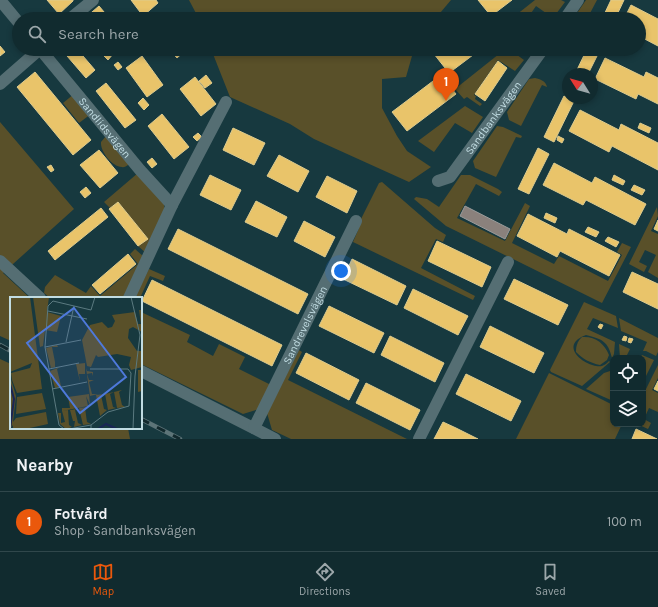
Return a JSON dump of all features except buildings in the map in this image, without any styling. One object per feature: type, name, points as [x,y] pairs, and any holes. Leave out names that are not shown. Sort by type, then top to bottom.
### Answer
[{"type":"street","points":[[0,0],[12,15]]},
{"type":"street","points":[[78,12],[93,0]]},
{"type":"street","points":[[569,12],[578,0]]},
{"type":"street","name":"Sandlidsvägen","points":[[0,84],[32,56]]},
{"type":"street","name":"Sandlidsvägen","points":[[46,56],[140,170],[172,205]]},
{"type":"street","name":"Sandbanksvägen","points":[[438,181],[450,177],[538,56]]},
{"type":"street","points":[[129,297],[172,205],[226,102]]},
{"type":"street","name":"Sandrevelsvägen","points":[[254,428],[356,221]]},
{"type":"street","points":[[0,261],[39,297]]},
{"type":"street","points":[[420,439],[508,262]]},
{"type":"street","points":[[142,372],[275,439]]},
{"type":"shaded area","points":[[189,0],[451,0],[441,12],[195,12]]},
{"type":"shaded area","points":[[535,0],[561,0],[565,2],[558,12],[544,12],[536,6],[532,12],[520,12]]},
{"type":"shaded area","points":[[586,0],[597,0],[591,12],[578,12]]},
{"type":"shaded area","points":[[214,56],[412,56],[406,77],[382,79],[382,108],[407,151],[431,167],[409,182],[314,139],[290,124],[230,97]]},
{"type":"shaded area","points":[[496,56],[519,56],[524,60],[515,71],[498,60],[474,95],[476,96],[475,99],[482,104],[480,106],[467,97],[464,99],[455,89]]},
{"type":"shaded area","points":[[535,78],[544,82],[547,87],[542,85],[521,126],[509,120],[507,112],[529,79]]},
{"type":"shaded area","points":[[74,94],[91,114],[79,123],[63,103]]},
{"type":"shaded area","points":[[465,106],[483,117],[472,133],[455,123],[434,152],[418,141]]},
{"type":"shaded area","points":[[0,122],[74,209],[3,273],[29,297],[10,297],[10,341],[0,336]]},
{"type":"shaded area","points":[[497,126],[503,127],[522,136],[521,138],[516,137],[496,177],[475,168],[473,161]]},
{"type":"shaded area","points":[[106,136],[130,163],[123,167],[118,166],[107,158],[101,146],[101,142]]},
{"type":"shaded area","points":[[138,173],[164,204],[165,215],[146,253],[138,246],[147,238],[118,202],[110,208],[104,202]]},
{"type":"shaded area","points":[[461,175],[470,175],[502,192],[499,196],[476,184],[457,218],[505,241],[525,203],[530,206],[512,243],[554,264],[559,256],[608,281],[622,255],[617,252],[622,243],[631,247],[602,303],[446,226],[414,199],[416,197],[427,199],[439,207]]},
{"type":"shaded area","points":[[382,182],[435,228],[446,235],[443,242],[436,239],[421,268],[475,296],[473,300],[353,242],[359,228],[357,227],[379,183]]},
{"type":"shaded area","points":[[657,207],[658,216],[651,231],[658,234],[658,278],[648,272],[656,255],[645,250],[639,262],[647,266],[644,272],[629,264]]},
{"type":"shaded area","points":[[135,249],[144,257],[124,297],[49,297],[44,293],[45,287],[55,275],[86,293],[91,286],[100,296],[138,264],[130,254]]},
{"type":"shaded area","points":[[149,269],[165,276],[163,281],[150,276],[140,297],[135,297]]},
{"type":"shaded area","points":[[584,302],[616,316],[618,328],[593,318],[587,329],[615,342],[614,355],[611,355],[604,342],[586,335],[578,340],[574,345],[574,350],[578,356],[589,364],[602,366],[609,361],[610,362],[582,386],[551,372],[550,370]]},
{"type":"shaded area","points":[[142,312],[190,335],[187,342],[213,356],[219,344],[245,357],[239,369],[271,385],[259,409],[243,414],[142,364]]},
{"type":"shaded area","points":[[619,318],[658,338],[658,352],[656,356],[643,351],[647,342],[621,331]]},
{"type":"shaded area","points":[[582,337],[595,339],[602,344],[609,355],[607,360],[600,365],[584,359],[576,352],[579,341]]},
{"type":"shaded area","points":[[619,344],[630,349],[627,355],[620,355]]},
{"type":"shaded area","points":[[299,350],[302,352],[288,380],[407,439],[291,439],[272,430],[267,413]]},
{"type":"shaded area","points":[[646,357],[654,360],[646,376]]},
{"type":"shaded area","points":[[0,359],[10,364],[10,429],[128,429],[130,439],[0,439]]},
{"type":"shaded area","points":[[658,365],[658,378],[652,390],[658,393],[658,412],[649,408],[646,415],[646,389]]},
{"type":"shaded area","points":[[610,371],[610,400],[586,389],[604,373]]},
{"type":"shaded area","points":[[549,373],[610,404],[610,427],[621,427],[615,439],[516,439]]},
{"type":"shaded area","points":[[646,420],[651,423],[648,429],[644,427],[646,427]]},
{"type":"railway","points":[[0,345],[10,350]]},
{"type":"railway","points":[[142,420],[180,439]]},
{"type":"place","name":"Fotvård","points":[[446,101]]}]
